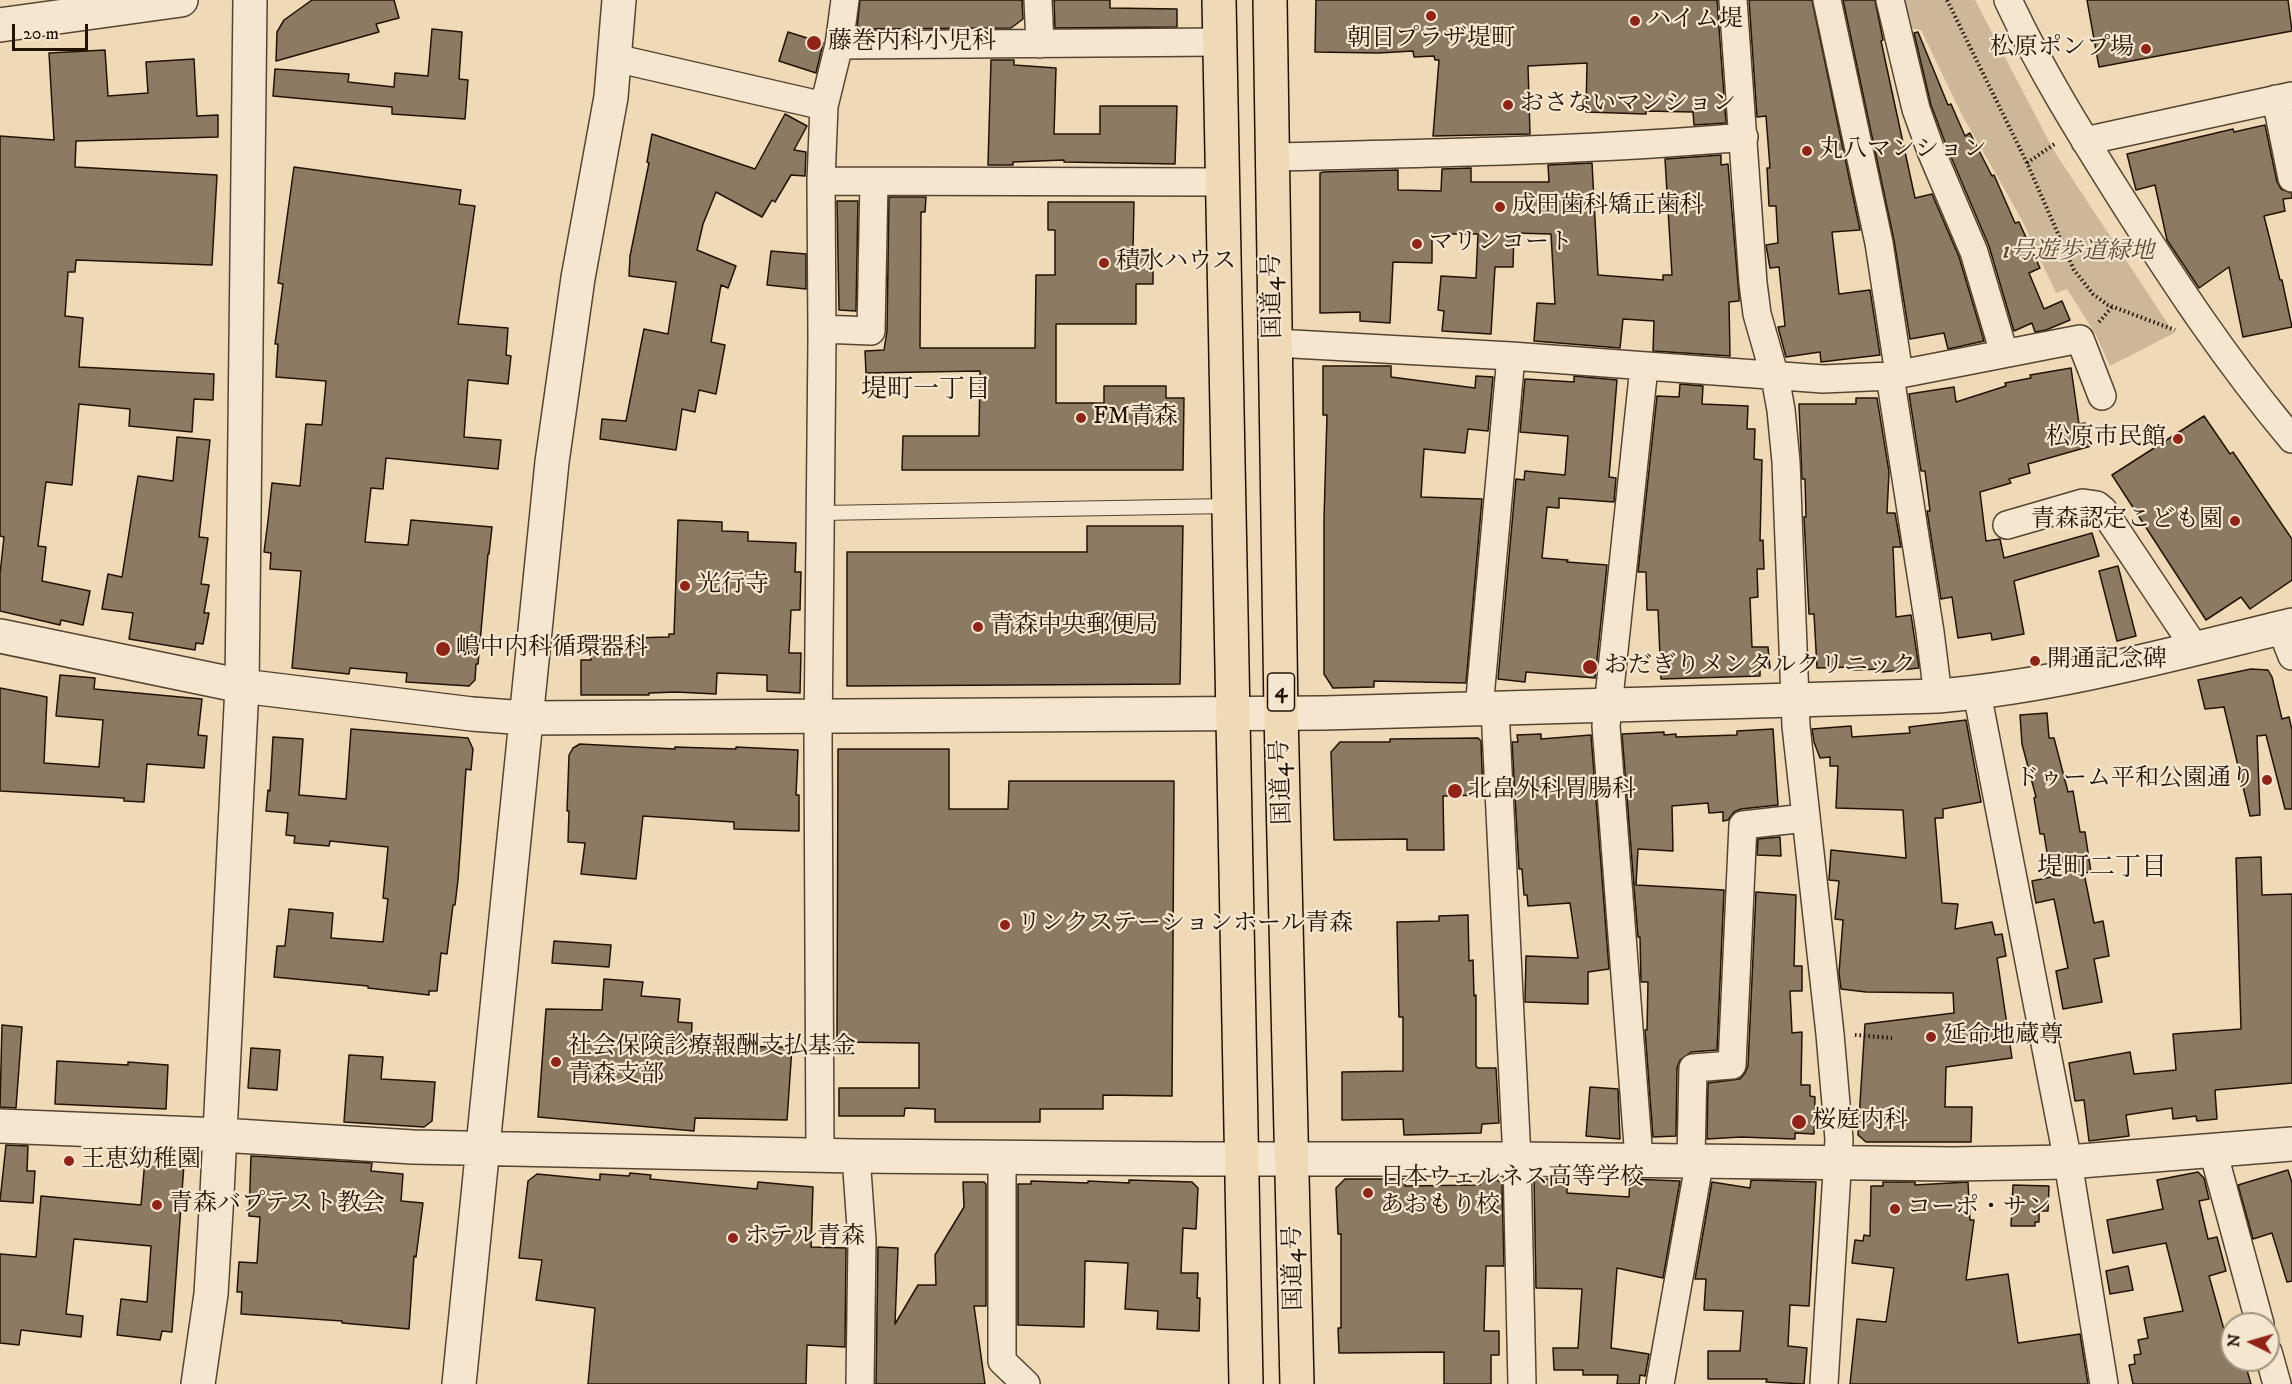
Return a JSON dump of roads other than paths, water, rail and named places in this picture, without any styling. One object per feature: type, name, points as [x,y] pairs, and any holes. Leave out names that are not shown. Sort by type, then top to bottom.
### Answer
[{"type":"highway","name":"国道4号","points":[[1219,0],[1246,1384]]},
{"type":"highway","name":"国道4号","points":[[1270,0],[1281,713],[1297,1384]]},
{"type":"street","points":[[0,25],[181,0]]},
{"type":"street","points":[[198,1384],[210,1294],[221,1135],[242,686],[250,0]]},
{"type":"street","points":[[459,1384],[552,462],[578,278],[611,97],[619,0]]},
{"type":"street","points":[[820,1155],[821,182],[824,106],[839,45],[845,0]]},
{"type":"street","points":[[1038,0],[1040,44]]},
{"type":"street","points":[[1733,0],[1753,283],[1757,314],[1775,377],[1786,462],[1795,700],[1805,818],[1830,1034],[1839,1161],[1824,1384]]},
{"type":"street","points":[[1827,0],[1879,243],[1894,375],[1938,696]]},
{"type":"street","points":[[1890,0],[1916,109],[1931,151],[1974,252],[2004,353]]},
{"type":"street","points":[[2008,0],[2045,75],[2073,141],[2236,371],[2292,439]]},
{"type":"street","points":[[839,45],[1220,42]]},
{"type":"street","points":[[615,58],[824,106]]},
{"type":"street","points":[[2073,141],[2284,98],[2292,178]]},
{"type":"street","points":[[1272,157],[1526,152],[1641,146],[1744,137]]},
{"type":"street","points":[[821,182],[1223,182]]},
{"type":"street","points":[[822,329],[872,331],[874,182]]},
{"type":"street","points":[[1275,343],[1511,356],[1823,379],[1894,375],[2080,339],[2102,396]]},
{"type":"street","points":[[1511,356],[1487,709],[1517,1159],[1522,1384]]},
{"type":"street","points":[[1639,1159],[1606,726],[1644,367]]},
{"type":"street","points":[[2007,525],[2083,503],[2097,505],[2103,510],[2195,648]]},
{"type":"street","points":[[0,636],[242,686],[472,714],[526,718],[1233,714],[1938,696],[1977,693],[2085,674],[2195,648],[2288,636]]},
{"type":"street","points":[[1977,693],[2068,1162],[2104,1384]]},
{"type":"street","points":[[1660,1384],[1696,1159],[1693,1068],[1732,1065],[1743,825],[1805,818]]},
{"type":"street","points":[[0,1126],[221,1135],[413,1147],[856,1156],[1696,1159],[1953,1164],[2068,1162],[2292,1144]]},
{"type":"street","points":[[2213,1151],[2257,1312]]},
{"type":"street","points":[[856,1156],[862,1242],[860,1384]]},
{"type":"street","points":[[1002,1157],[1002,1361],[1026,1384]]},
{"type":"lane","points":[[821,513],[1229,506]]},
{"type":"place","name":"朝日プラザ堤町","points":[[1431,16]]},
{"type":"place","name":"ハイム堤","points":[[1635,21]]},
{"type":"place","name":"藤巻内科小児科","points":[[814,43]]},
{"type":"place","name":"松原ポンプ場","points":[[2146,49]]},
{"type":"place","name":"おさないマンション","points":[[1508,105]]},
{"type":"place","name":"丸八マンション","points":[[1807,151]]},
{"type":"place","name":"成田歯科矯正歯科","points":[[1500,207]]},
{"type":"place","name":"マリンコート","points":[[1417,244]]},
{"type":"place","name":"積水ハウス","points":[[1104,263]]},
{"type":"place","name":"FM青森","points":[[1081,418]]},
{"type":"place","name":"松原市民館","points":[[2178,439]]},
{"type":"place","name":"青森認定こども園","points":[[2235,521]]},
{"type":"place","name":"光行寺","points":[[685,586]]},
{"type":"place","name":"青森中央郵便局","points":[[978,627]]},
{"type":"place","name":"嶋中内科循環器科","points":[[443,649]]},
{"type":"place","name":"開通記念碑","points":[[2035,661]]},
{"type":"place","name":"おだぎりメンタルクリニック","points":[[1590,667]]},
{"type":"place","name":"ドゥーム平和公園通り","points":[[2267,780]]},
{"type":"place","name":"北畠外科胃腸科","points":[[1455,791]]},
{"type":"place","name":"リンクステーションホール青森","points":[[1005,925]]},
{"type":"place","name":"延命地蔵尊","points":[[1931,1037]]},
{"type":"place","name":"社会保険診療報酬支払基金 青森支部","points":[[556,1062]]},
{"type":"place","name":"桜庭内科","points":[[1799,1122]]},
{"type":"place","name":"王恵幼稚園","points":[[69,1161]]},
{"type":"place","name":"日本ウェルネス高等学校 あおもり校","points":[[1368,1193]]},
{"type":"place","name":"青森バプテスト教会","points":[[157,1205]]},
{"type":"place","name":"コーポ・サン","points":[[1895,1209]]},
{"type":"place","name":"ホテル青森","points":[[733,1238]]},
{"type":"district","name":"堤町一丁目","points":[[926,392]]},
{"type":"district","name":"堤町二丁目","points":[[2102,870]]},
{"type":"park label","name":"1号遊歩道緑地","points":[[2078,253]]}]
